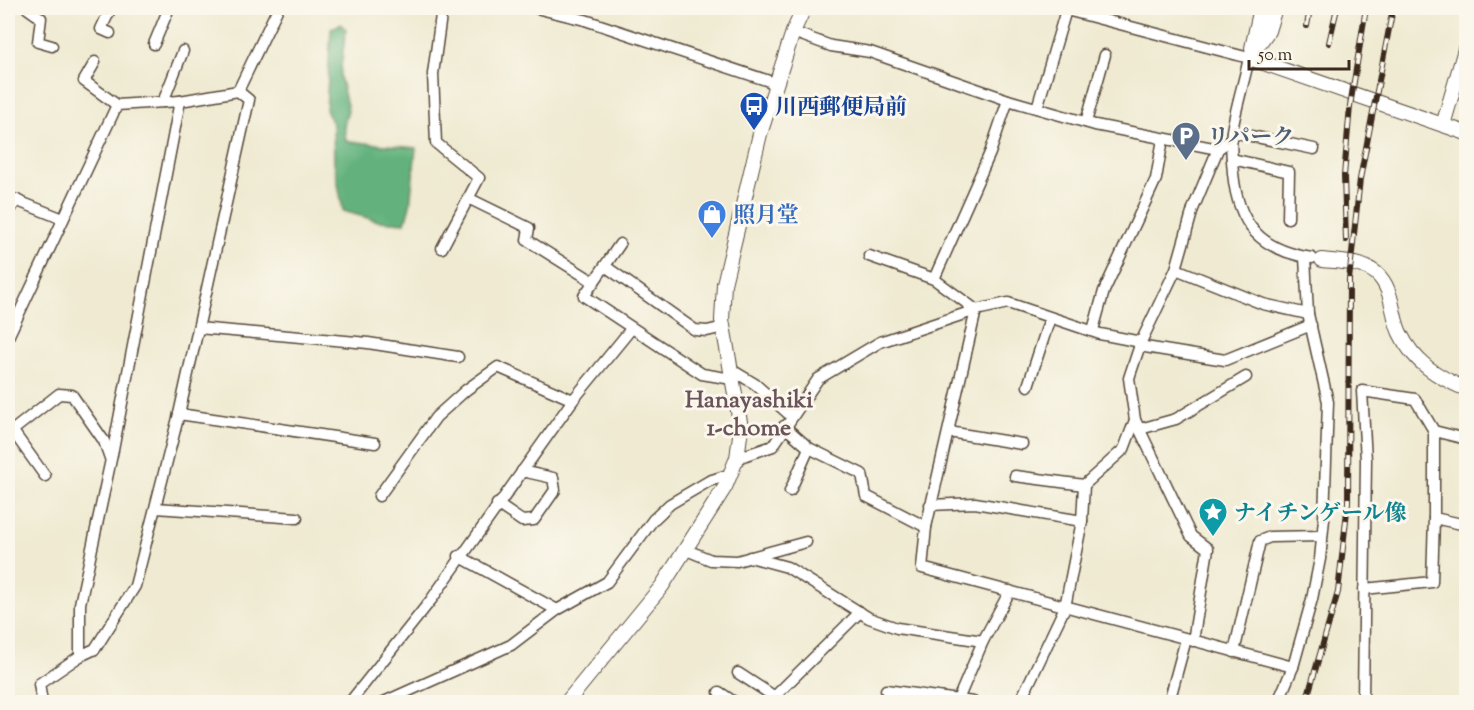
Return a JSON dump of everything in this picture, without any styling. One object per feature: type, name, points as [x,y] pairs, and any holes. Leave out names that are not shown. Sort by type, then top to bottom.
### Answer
[{"type":"street","points":[[27,8],[41,18],[38,42],[52,46]]},
{"type":"street","points":[[110,33],[101,29],[111,8]]},
{"type":"street","points":[[154,44],[169,8]]},
{"type":"street","points":[[238,92],[278,8]]},
{"type":"street","points":[[442,8],[433,74],[436,142],[478,177],[442,248]]},
{"type":"street","points":[[536,8],[585,20],[776,83]]},
{"type":"street","points":[[585,20],[589,8]]},
{"type":"street","points":[[567,702],[662,586],[730,474],[737,458],[741,428],[724,327],[724,284],[760,134],[793,32],[804,8]]},
{"type":"street","points":[[1037,108],[1063,8],[1249,58],[1467,133]]},
{"type":"street","points":[[1262,8],[1232,136],[1236,198],[1245,220],[1262,240],[1283,253],[1357,264],[1376,273],[1389,292],[1400,333],[1418,360],[1438,377],[1467,389]]},
{"type":"street","points":[[1249,58],[1268,30],[1275,8]]},
{"type":"street","points":[[793,32],[831,46],[891,59],[1008,100],[1086,122],[1218,149]]},
{"type":"street","points":[[1443,125],[1467,46]]},
{"type":"street","points":[[163,102],[183,51]]},
{"type":"street","points":[[1086,122],[1105,55]]},
{"type":"street","points":[[42,702],[39,684],[95,649],[135,586],[179,414],[249,100],[238,92],[180,101],[117,105],[84,81],[95,62]]},
{"type":"street","points":[[934,279],[990,153],[1008,100]]},
{"type":"street","points":[[80,657],[80,604],[111,461],[180,101]]},
{"type":"street","points":[[8,337],[117,105]]},
{"type":"street","points":[[1169,702],[1189,640],[1208,549],[1191,536],[1137,424],[1129,378],[1140,344],[1176,269],[1193,209],[1218,149],[1232,136]]},
{"type":"street","points":[[1232,136],[1314,149]]},
{"type":"street","points":[[1093,330],[1104,291],[1156,179],[1163,139]]},
{"type":"street","points":[[1232,159],[1289,172],[1288,218]]},
{"type":"street","points":[[8,212],[12,198],[63,219]]},
{"type":"street","points":[[468,198],[529,228],[527,240],[594,282]]},
{"type":"street","points":[[620,244],[584,296],[702,375],[731,374],[755,384],[791,416]]},
{"type":"street","points":[[869,256],[934,279],[976,310]]},
{"type":"street","points":[[1278,702],[1293,667],[1312,599],[1322,536],[1328,402],[1310,320],[1305,257]]},
{"type":"street","points":[[605,266],[695,330],[707,331],[724,327]]},
{"type":"street","points":[[1176,269],[1310,320]]},
{"type":"street","points":[[737,458],[773,446],[784,426],[818,379],[880,342],[976,310],[1008,303],[1050,318],[1140,344],[1225,360],[1310,320]]},
{"type":"street","points":[[976,310],[930,505],[922,568],[1293,667]]},
{"type":"street","points":[[1028,386],[1050,318]]},
{"type":"street","points":[[198,328],[368,343],[459,357]]},
{"type":"street","points":[[350,702],[431,600],[459,556],[573,400],[631,329]]},
{"type":"street","points":[[379,496],[436,417],[466,390],[498,367],[573,400]]},
{"type":"street","points":[[1137,424],[1176,419],[1246,377]]},
{"type":"street","points":[[1363,702],[1364,589],[1366,460],[1362,391],[1415,399],[1434,431],[1432,582],[1364,589]]},
{"type":"street","points":[[45,476],[10,432],[59,394],[72,395],[105,441],[111,461]]},
{"type":"street","points":[[179,414],[375,443]]},
{"type":"street","points":[[1020,702],[1065,607],[1082,521],[1084,485],[1124,449],[1137,424]]},
{"type":"street","points":[[784,426],[809,448],[862,474],[866,496],[926,526]]},
{"type":"street","points":[[1434,431],[1467,439]]},
{"type":"street","points":[[949,432],[1022,444]]},
{"type":"street","points":[[790,491],[809,448]]},
{"type":"street","points":[[497,504],[522,521],[534,520],[555,490],[553,478],[522,471]]},
{"type":"street","points":[[384,702],[511,645],[557,610],[607,582],[653,520],[670,504],[709,481],[730,474]]},
{"type":"street","points":[[1016,476],[1084,485]]},
{"type":"street","points":[[930,505],[975,503],[1082,521]]},
{"type":"street","points":[[156,507],[297,518]]},
{"type":"street","points":[[1434,518],[1467,525]]},
{"type":"street","points":[[1234,652],[1260,541],[1270,537],[1322,536]]},
{"type":"street","points":[[684,549],[711,560],[737,561],[806,542]]},
{"type":"street","points":[[459,556],[557,610]]},
{"type":"street","points":[[750,557],[787,567],[869,618],[897,628],[983,641]]},
{"type":"street","points":[[958,701],[983,641],[1010,591]]},
{"type":"street","points":[[738,673],[772,700],[860,612]]},
{"type":"street","points":[[886,690],[974,702]]},
{"type":"street","points":[[719,692],[734,702]]},
{"type":"green space","points":[[340,24],[346,29],[340,76],[348,110],[344,126],[346,141],[416,148],[410,205],[405,223],[378,221],[343,211],[334,162],[333,125],[326,110],[331,29]]},
{"type":"railway","points":[[1307,26],[1310,8]]},
{"type":"railway","points":[[1329,43],[1337,8]]},
{"type":"railway","points":[[1346,240],[1344,176],[1350,106],[1366,8]]},
{"type":"railway","points":[[1306,702],[1338,592],[1348,502],[1349,280],[1360,179],[1393,8]]},
{"type":"place","name":"川西郵便局前","points":[[754,132]]},
{"type":"place","name":"リパーク","points":[[1186,162]]},
{"type":"place","name":"照月堂","points":[[712,240]]},
{"type":"place","name":"ナイチンゲール像","points":[[1213,538]]},
{"type":"district","name":"Hanayashiki 1-chome","points":[[749,413]]}]
